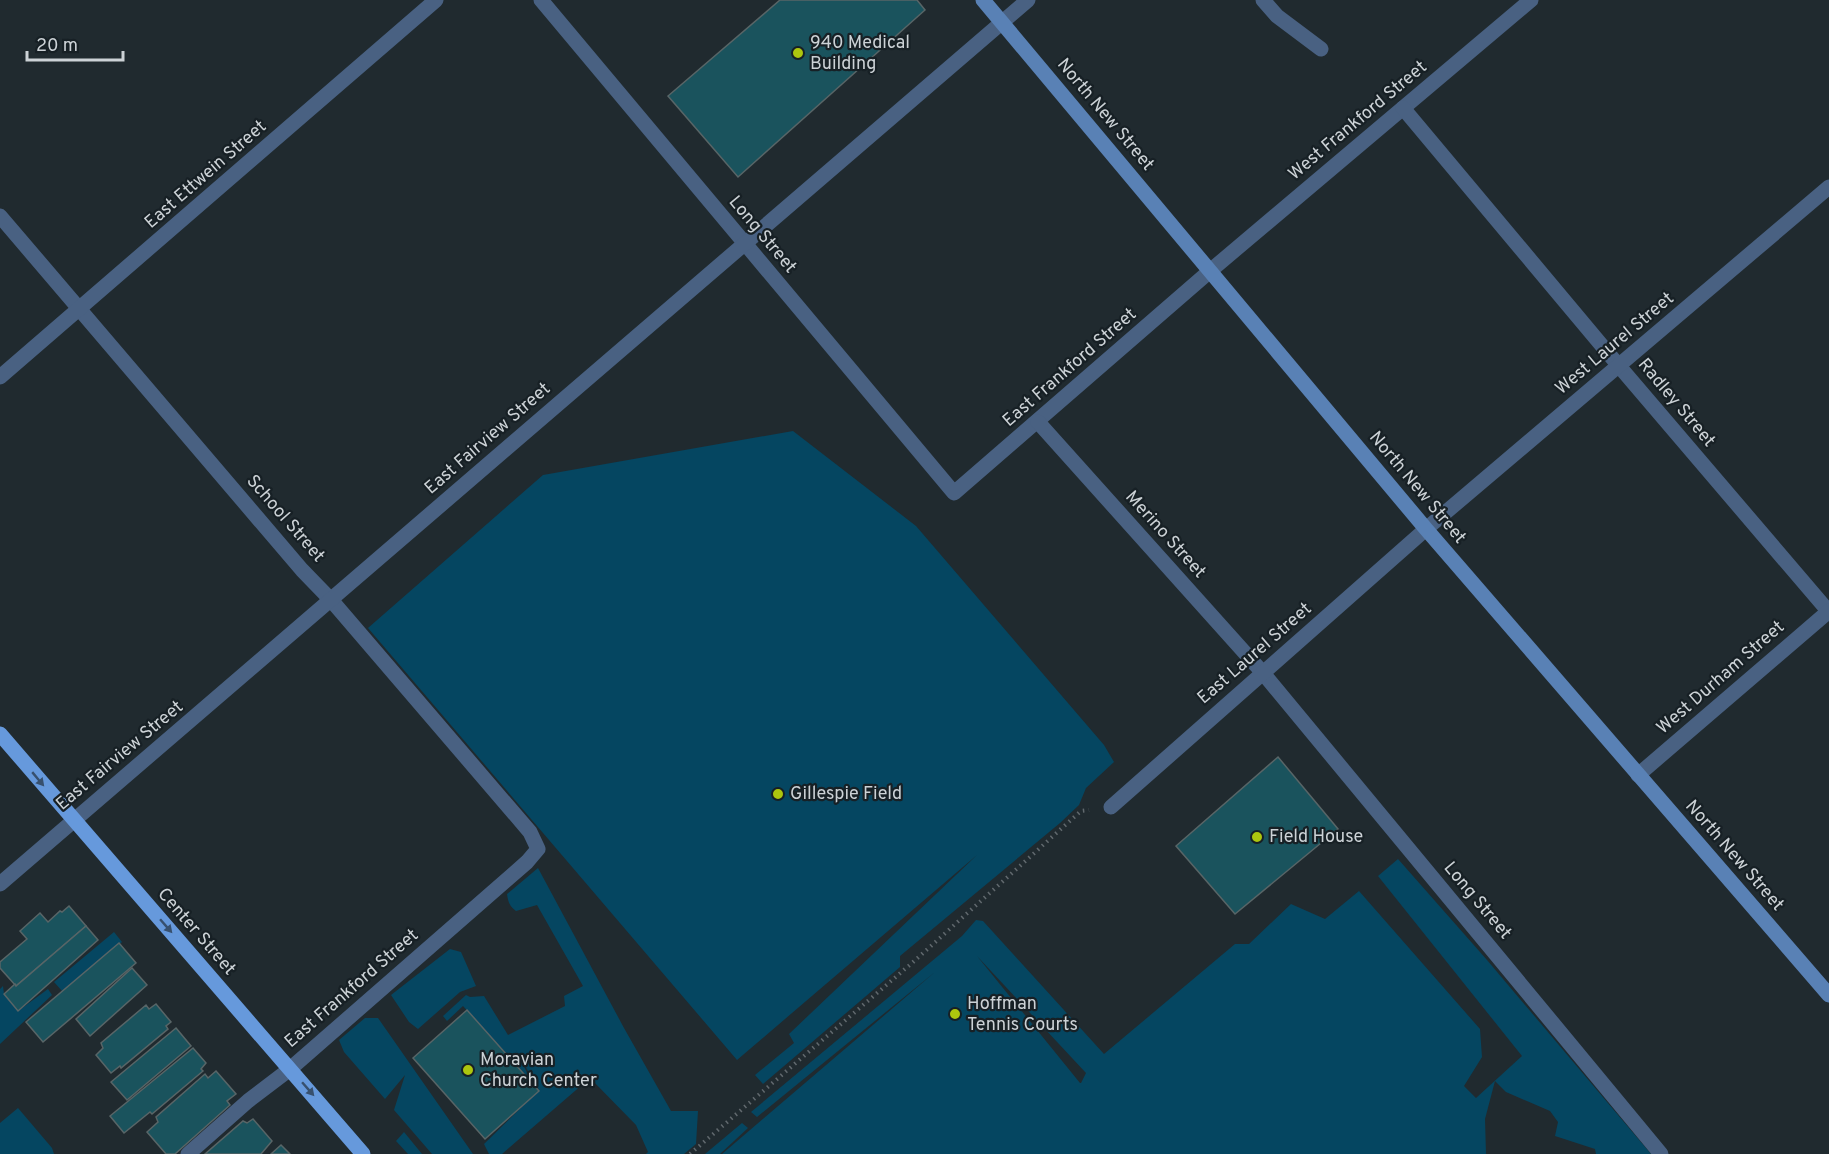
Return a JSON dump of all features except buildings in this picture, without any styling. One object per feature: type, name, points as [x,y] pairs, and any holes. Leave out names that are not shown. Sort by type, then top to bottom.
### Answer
[{"type":"main road","name":"North New Street","points":[[983,0],[1426,529],[1829,995]]},
{"type":"main road","name":"Center Street","points":[[0,734],[363,1154]]},
{"type":"street","name":"East Ettwein Street","points":[[0,377],[436,0]]},
{"type":"street","name":"Long Street","points":[[541,0],[954,493]]},
{"type":"street","name":"East Fairview Street","points":[[0,884],[332,601],[1028,0]]},
{"type":"street","points":[[1263,0],[1277,16],[1321,49]]},
{"type":"street","name":"West Frankford Street","points":[[1210,271],[1531,0]]},
{"type":"street","name":"Radley Street","points":[[1403,108],[1829,612]]},
{"type":"street","name":"West Laurel Street","points":[[1426,529],[1829,187]]},
{"type":"street","name":"School Street","points":[[0,216],[302,570],[332,601],[530,832],[538,849]]},
{"type":"street","name":"East Frankford Street","points":[[954,493],[1210,271]]},
{"type":"street","name":"Merino Street","points":[[1038,422],[1263,673]]},
{"type":"street","name":"East Laurel Street","points":[[1111,807],[1426,529]]},
{"type":"street","name":"West Durham Street","points":[[1638,775],[1829,612]]},
{"type":"street","name":"Long Street","points":[[1263,673],[1661,1154]]},
{"type":"street","name":"East Frankford Street","points":[[188,1154],[248,1101],[291,1069],[527,862],[538,849]]},
{"type":"path","points":[[690,1154],[912,963],[1081,811],[1111,807]]},
{"type":"shaded area","name":"Gillespie Field","points":[[793,431],[916,526],[1104,745],[1114,762],[1086,788],[1079,805],[1060,823],[900,956],[900,967],[763,1084],[755,1075],[794,1043],[789,1034],[977,855],[737,1060],[368,628],[543,475]]},
{"type":"shaded area","points":[[1398,859],[1487,960],[1651,1154],[1596,1154],[1595,1149],[1555,1136],[1558,1122],[1550,1111],[1506,1092],[1495,1081],[1485,1119],[1486,1154],[722,1154],[935,972],[757,1117],[751,1112],[962,936],[976,920],[983,921],[1104,1054],[1235,944],[1249,944],[1291,904],[1325,919],[1359,891],[1480,1029],[1482,1057],[1464,1086],[1476,1098],[1522,1056],[1378,876]],"holes":[[[977,956],[1086,1073],[1080,1083]]]},
{"type":"shaded area","points":[[538,868],[671,1111],[698,1111],[696,1144],[684,1154],[646,1154],[648,1152],[636,1125],[590,1078],[502,1154],[489,1154],[484,1144],[539,1090],[516,1050],[531,1081],[463,1006],[447,1021],[443,1016],[466,995],[484,996],[508,1035],[565,1006],[564,996],[583,986],[537,905],[516,911],[509,902],[507,894]]},
{"type":"shaded area","points":[[114,932],[122,942],[63,992],[54,982]]},
{"type":"shaded area","points":[[450,949],[461,952],[476,986],[460,992],[418,1029],[409,1022],[391,995]]},
{"type":"shaded area","points":[[3,986],[4,994],[18,1011],[48,989],[52,995],[0,1044],[0,989]]},
{"type":"shaded area","points":[[365,1018],[378,1018],[473,1154],[432,1154],[394,1110],[405,1075],[385,1099],[344,1052],[339,1040]]},
{"type":"shaded area","points":[[18,1108],[52,1148],[54,1154],[0,1154],[0,1123]]},
{"type":"shaded area","points":[[742,1123],[748,1128],[720,1154],[705,1154]]},
{"type":"shaded area","points":[[404,1132],[422,1154],[408,1154],[396,1141]]},
{"type":"place","name":"940 Medical Building","points":[[798,53]]},
{"type":"place","name":"Gillespie Field","points":[[778,794]]},
{"type":"place","name":"Field House","points":[[1257,837]]},
{"type":"place","name":"Hoffman Tennis Courts","points":[[955,1014]]},
{"type":"place","name":"Moravian Church Center","points":[[468,1070]]}]
